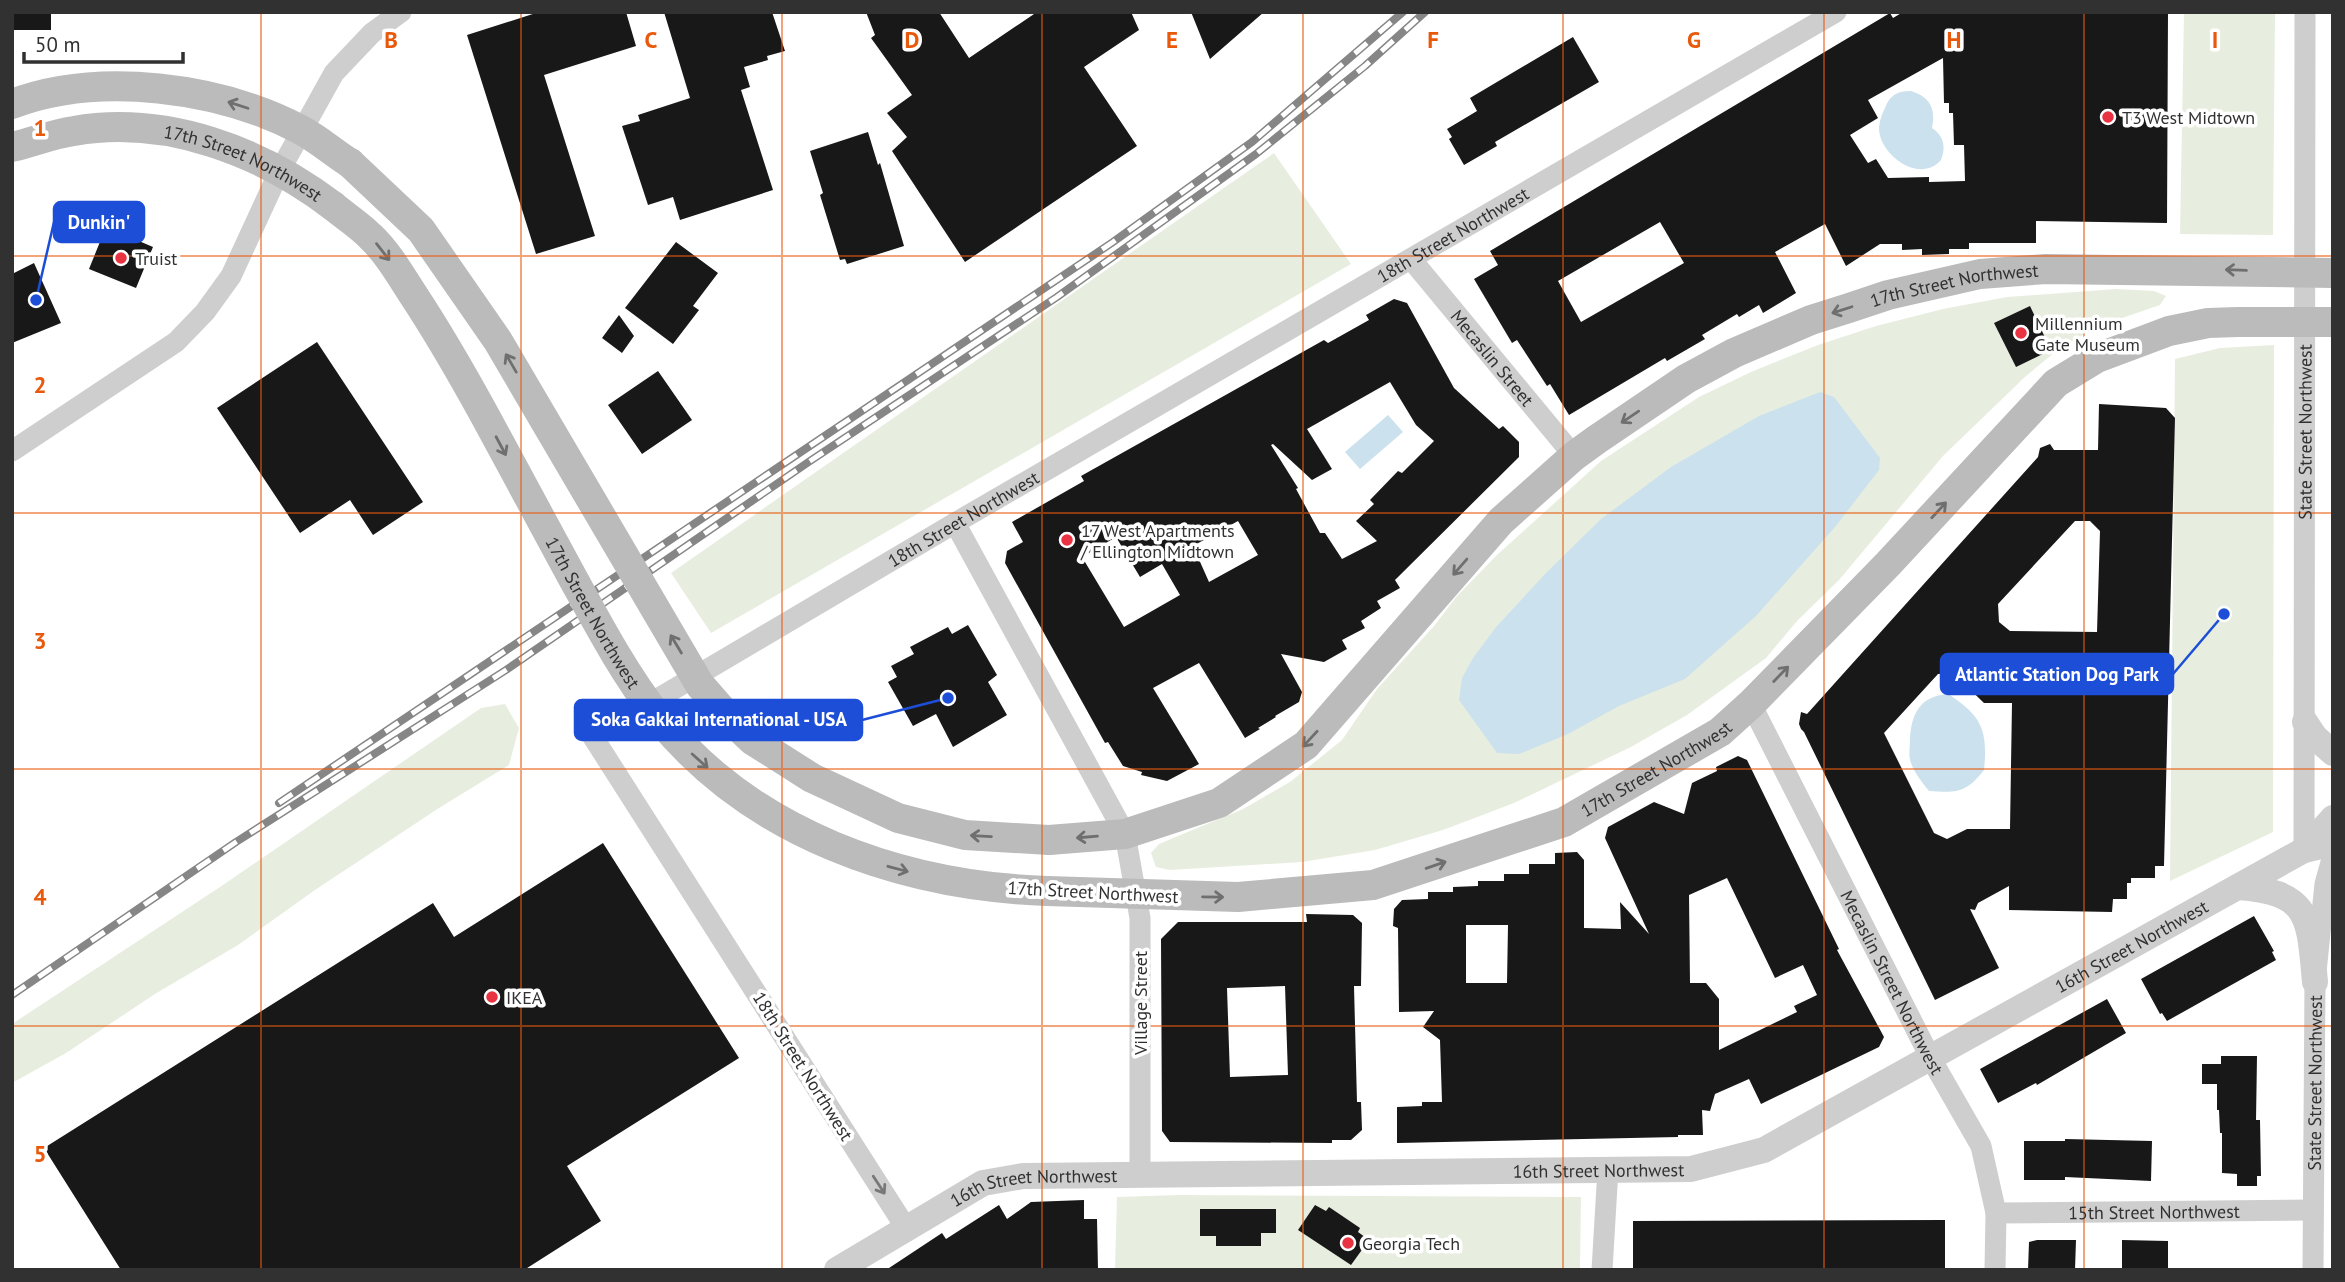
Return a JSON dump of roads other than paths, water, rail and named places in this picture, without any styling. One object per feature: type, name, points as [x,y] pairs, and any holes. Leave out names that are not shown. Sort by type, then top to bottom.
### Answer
[{"type":"main road","name":"17th Street Northwest","points":[[12,104],[80,89],[133,86],[177,91],[222,100],[302,130],[350,163],[421,230],[498,341],[700,685],[728,717],[752,740],[812,778],[898,818],[965,835],[1049,840],[1125,834],[1219,803],[1306,745],[1501,521],[1574,456],[1686,379],[1734,353],[1811,320],[1888,295],[1980,274],[2046,269],[2318,273]]},
{"type":"main road","name":"17th Street Northwest","points":[[12,147],[74,131],[127,128],[174,131],[234,149],[307,187],[333,206],[371,237],[399,273],[449,348],[614,653],[658,717],[689,751],[758,808],[802,832],[879,864],[954,882],[1016,890],[1238,897],[1377,885],[1564,822],[1720,732],[1751,704],[1888,564],[2056,383],[2097,358],[2169,331],[2208,323],[2319,322]]},
{"type":"street","points":[[12,451],[176,342],[205,312],[231,276],[279,172],[334,73],[372,33],[401,12]]},
{"type":"street","name":"18th Street Northwest","points":[[906,1228],[593,737],[955,523],[1836,12]]},
{"type":"street","name":"State Street Northwest","points":[[2304,850],[2305,722],[2319,322],[2305,12]]},
{"type":"street","name":"Mecaslin Street","points":[[1411,259],[1574,456]]},
{"type":"street","name":"Village Street","points":[[955,523],[1125,834],[1140,918],[1140,1174]]},
{"type":"street","name":"Mecaslin Street Northwest","points":[[1751,704],[1930,1057],[1981,1146],[1996,1213],[1995,1270]]},
{"type":"street","points":[[2305,722],[2315,737],[2333,753]]},
{"type":"street","name":"16th Street Northwest","points":[[2304,850],[2333,818]]},
{"type":"street","name":"16th Street Northwest","points":[[837,1270],[982,1183],[1023,1176],[1691,1169],[1764,1150],[2304,850],[2333,843]]},
{"type":"street","name":"State Street Northwest","points":[[2313,1270],[2319,1205],[2315,982],[2325,884],[2333,855]]},
{"type":"street","points":[[2238,887],[2269,890],[2285,896],[2303,913],[2311,934],[2315,982]]},
{"type":"street","points":[[1602,1270],[1608,1169]]},
{"type":"street","name":"15th Street Northwest","points":[[1996,1213],[2319,1205]]},
{"type":"water","points":[[1911,91],[1923,96],[1930,104],[1932,128],[1944,146],[1941,160],[1932,167],[1923,169],[1903,164],[1894,157],[1881,140],[1879,130],[1889,100],[1898,93]]},
{"type":"water","points":[[1820,392],[1834,397],[1880,458],[1879,470],[1835,527],[1756,616],[1685,679],[1619,706],[1568,734],[1519,754],[1497,753],[1459,700],[1462,678],[1496,627],[1601,519],[1671,467],[1759,416]]},
{"type":"water","points":[[1388,415],[1403,432],[1360,469],[1345,452]]},
{"type":"water","points":[[1948,694],[1969,710],[1980,725],[1985,744],[1984,770],[1972,783],[1960,790],[1929,791],[1910,760],[1912,722],[1919,708],[1930,698]]},
{"type":"railway","points":[[279,803],[1113,242],[1252,142],[1403,12]]},
{"type":"railway","points":[[12,995],[236,842],[506,670],[810,461],[1057,297],[1256,154],[1365,66],[1425,12]]},
{"type":"place","name":"T3 West Midtown","points":[[2108,117]]},
{"type":"place","name":"Truist","points":[[121,258]]},
{"type":"place","name":"Dunkin'","points":[[36,300]]},
{"type":"place","name":"Millennium Gate Museum","points":[[2021,333]]},
{"type":"place","name":"17 West Apartments / Ellington Midtown","points":[[1067,540]]},
{"type":"place","name":"Atlantic Station Dog Park","points":[[2224,614]]},
{"type":"place","name":"Soka Gakkai International - USA","points":[[948,698]]},
{"type":"place","name":"IKEA","points":[[492,997]]},
{"type":"place","name":"Georgia Tech","points":[[1348,1243]]}]
